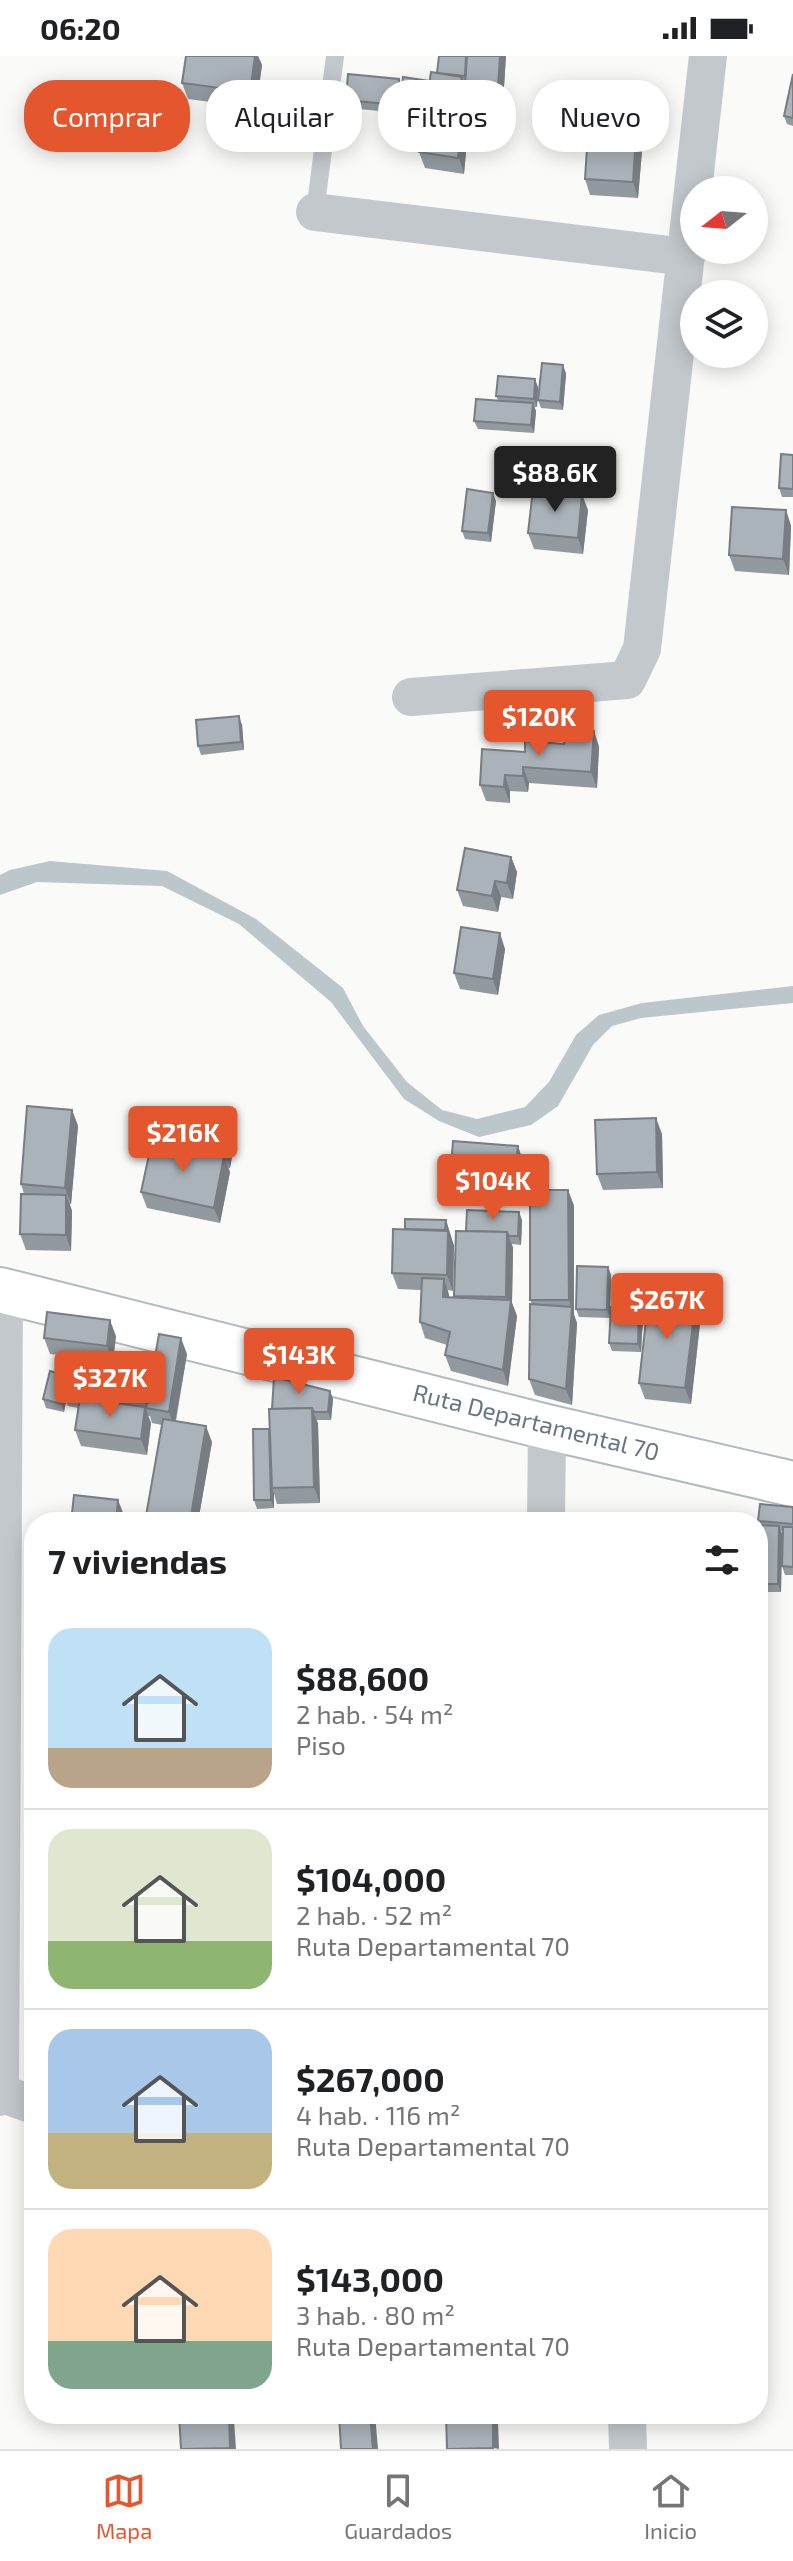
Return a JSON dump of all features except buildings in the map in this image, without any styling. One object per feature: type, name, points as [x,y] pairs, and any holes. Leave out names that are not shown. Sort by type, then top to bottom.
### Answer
[{"type":"main road","name":"Ruta Departamental 70","points":[[2,1290],[547,1427],[793,1484]]},
{"type":"street","points":[[695,176],[708,56]]},
{"type":"street","points":[[315,212],[680,256]]},
{"type":"street","points":[[411,697],[627,680],[642,649],[685,264]]},
{"type":"street","points":[[2,1290],[0,2095],[24,2102]]},
{"type":"street","points":[[546,1512],[547,1427]]},
{"type":"street","points":[[627,2424],[628,2449]]},
{"type":"lane","points":[[315,212],[335,56]]},
{"type":"shaded area","points":[[50,861],[167,871],[256,919],[343,988],[363,1026],[407,1082],[442,1110],[477,1119],[525,1107],[549,1082],[576,1035],[599,1015],[642,1003],[793,986],[793,1003],[641,1018],[612,1026],[593,1045],[558,1106],[531,1125],[479,1137],[439,1121],[404,1099],[331,1002],[239,924],[162,886],[37,882],[0,895],[0,875]]}]
